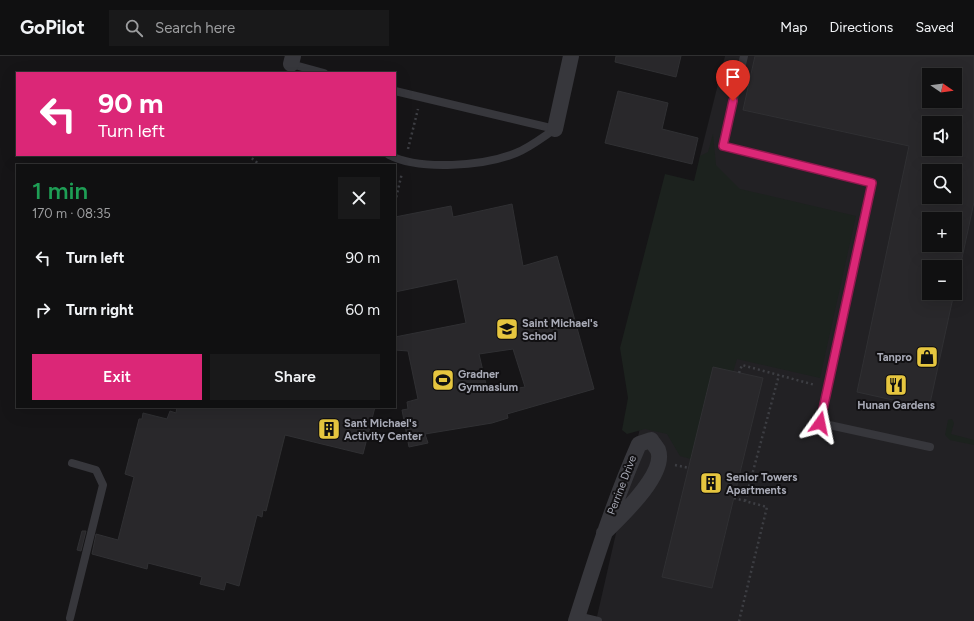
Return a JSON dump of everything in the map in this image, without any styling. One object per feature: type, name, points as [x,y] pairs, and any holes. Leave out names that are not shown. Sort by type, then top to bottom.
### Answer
[{"type":"street","points":[[555,129],[571,56]]},
{"type":"street","name":"Perrine Drive","points":[[576,619],[604,532],[618,492],[639,444],[651,440],[658,451],[656,472],[634,503],[604,532]]},
{"type":"lane","points":[[744,56],[723,146],[872,183],[820,423],[930,447]]},
{"type":"lane","points":[[293,64],[321,72]]},
{"type":"lane","points":[[396,91],[555,129]]},
{"type":"lane","points":[[392,156],[420,164],[469,165],[516,153],[555,129]]},
{"type":"lane","points":[[70,618],[103,485],[96,470],[72,463]]},
{"type":"lane","points":[[576,619],[598,621]]},
{"type":"path","points":[[249,156],[259,164]]},
{"type":"path","points":[[739,373],[742,365],[828,388]]},
{"type":"path","points":[[745,501],[779,375]]},
{"type":"path","points":[[734,498],[767,507],[739,621]]},
{"type":"shaded area","points":[[725,56],[974,56],[974,621],[596,621],[696,182],[700,156]]},
{"type":"shaded area","points":[[713,134],[716,165],[740,189],[856,216],[820,378],[737,359],[733,372],[691,459],[680,456],[667,434],[645,429],[627,434],[622,430],[628,398],[620,348],[665,174],[694,181],[700,156],[708,152]]},
{"type":"shaded area","points":[[952,419],[954,423],[951,434],[974,440],[974,445],[950,440],[945,435],[948,420]]},
{"type":"building","points":[[616,56],[681,56],[676,77],[615,62]]},
{"type":"building","points":[[755,56],[974,56],[974,202],[962,260],[922,260],[922,300],[952,300],[929,408],[857,392],[909,146],[743,110]]},
{"type":"building","points":[[618,91],[668,103],[662,129],[698,138],[692,164],[605,143]]},
{"type":"building","name":"Saint Michael's School","points":[[512,204],[523,266],[557,256],[594,389],[507,414],[508,418],[492,423],[425,434],[428,443],[409,447],[402,410],[408,409],[407,402],[418,399],[408,351],[396,350],[396,337],[466,323],[457,279],[396,292],[396,217],[451,206],[453,217]],"holes":[[[513,349],[525,387],[488,393],[479,354]]]},
{"type":"building","name":"Senior Towers Apartments","points":[[713,367],[763,378],[712,588],[662,577]]},
{"type":"building","points":[[177,408],[375,408],[363,454],[285,435],[266,511],[263,510],[262,517],[257,515],[239,586],[226,582],[224,590],[200,584],[202,577],[148,563],[147,569],[92,554],[96,534],[118,540],[134,477],[125,474],[139,419],[142,419],[143,413],[167,419],[170,411],[176,413]]},
{"type":"building","points":[[82,531],[86,531],[81,551],[77,550]]},
{"type":"place","name":"Saint Michael's School","points":[[507,329]]},
{"type":"place","name":"Tanpro","points":[[927,357]]},
{"type":"place","name":"Gradner Gymnasium","points":[[443,380]]},
{"type":"place","name":"Hunan Gardens","points":[[896,385]]},
{"type":"place","name":"Sant Michael's Activity Center","points":[[329,429]]},
{"type":"place","name":"Senior Towers Apartments","points":[[711,483]]},
{"type":"route","points":[[733,101],[723,146],[872,183],[820,423]]}]
